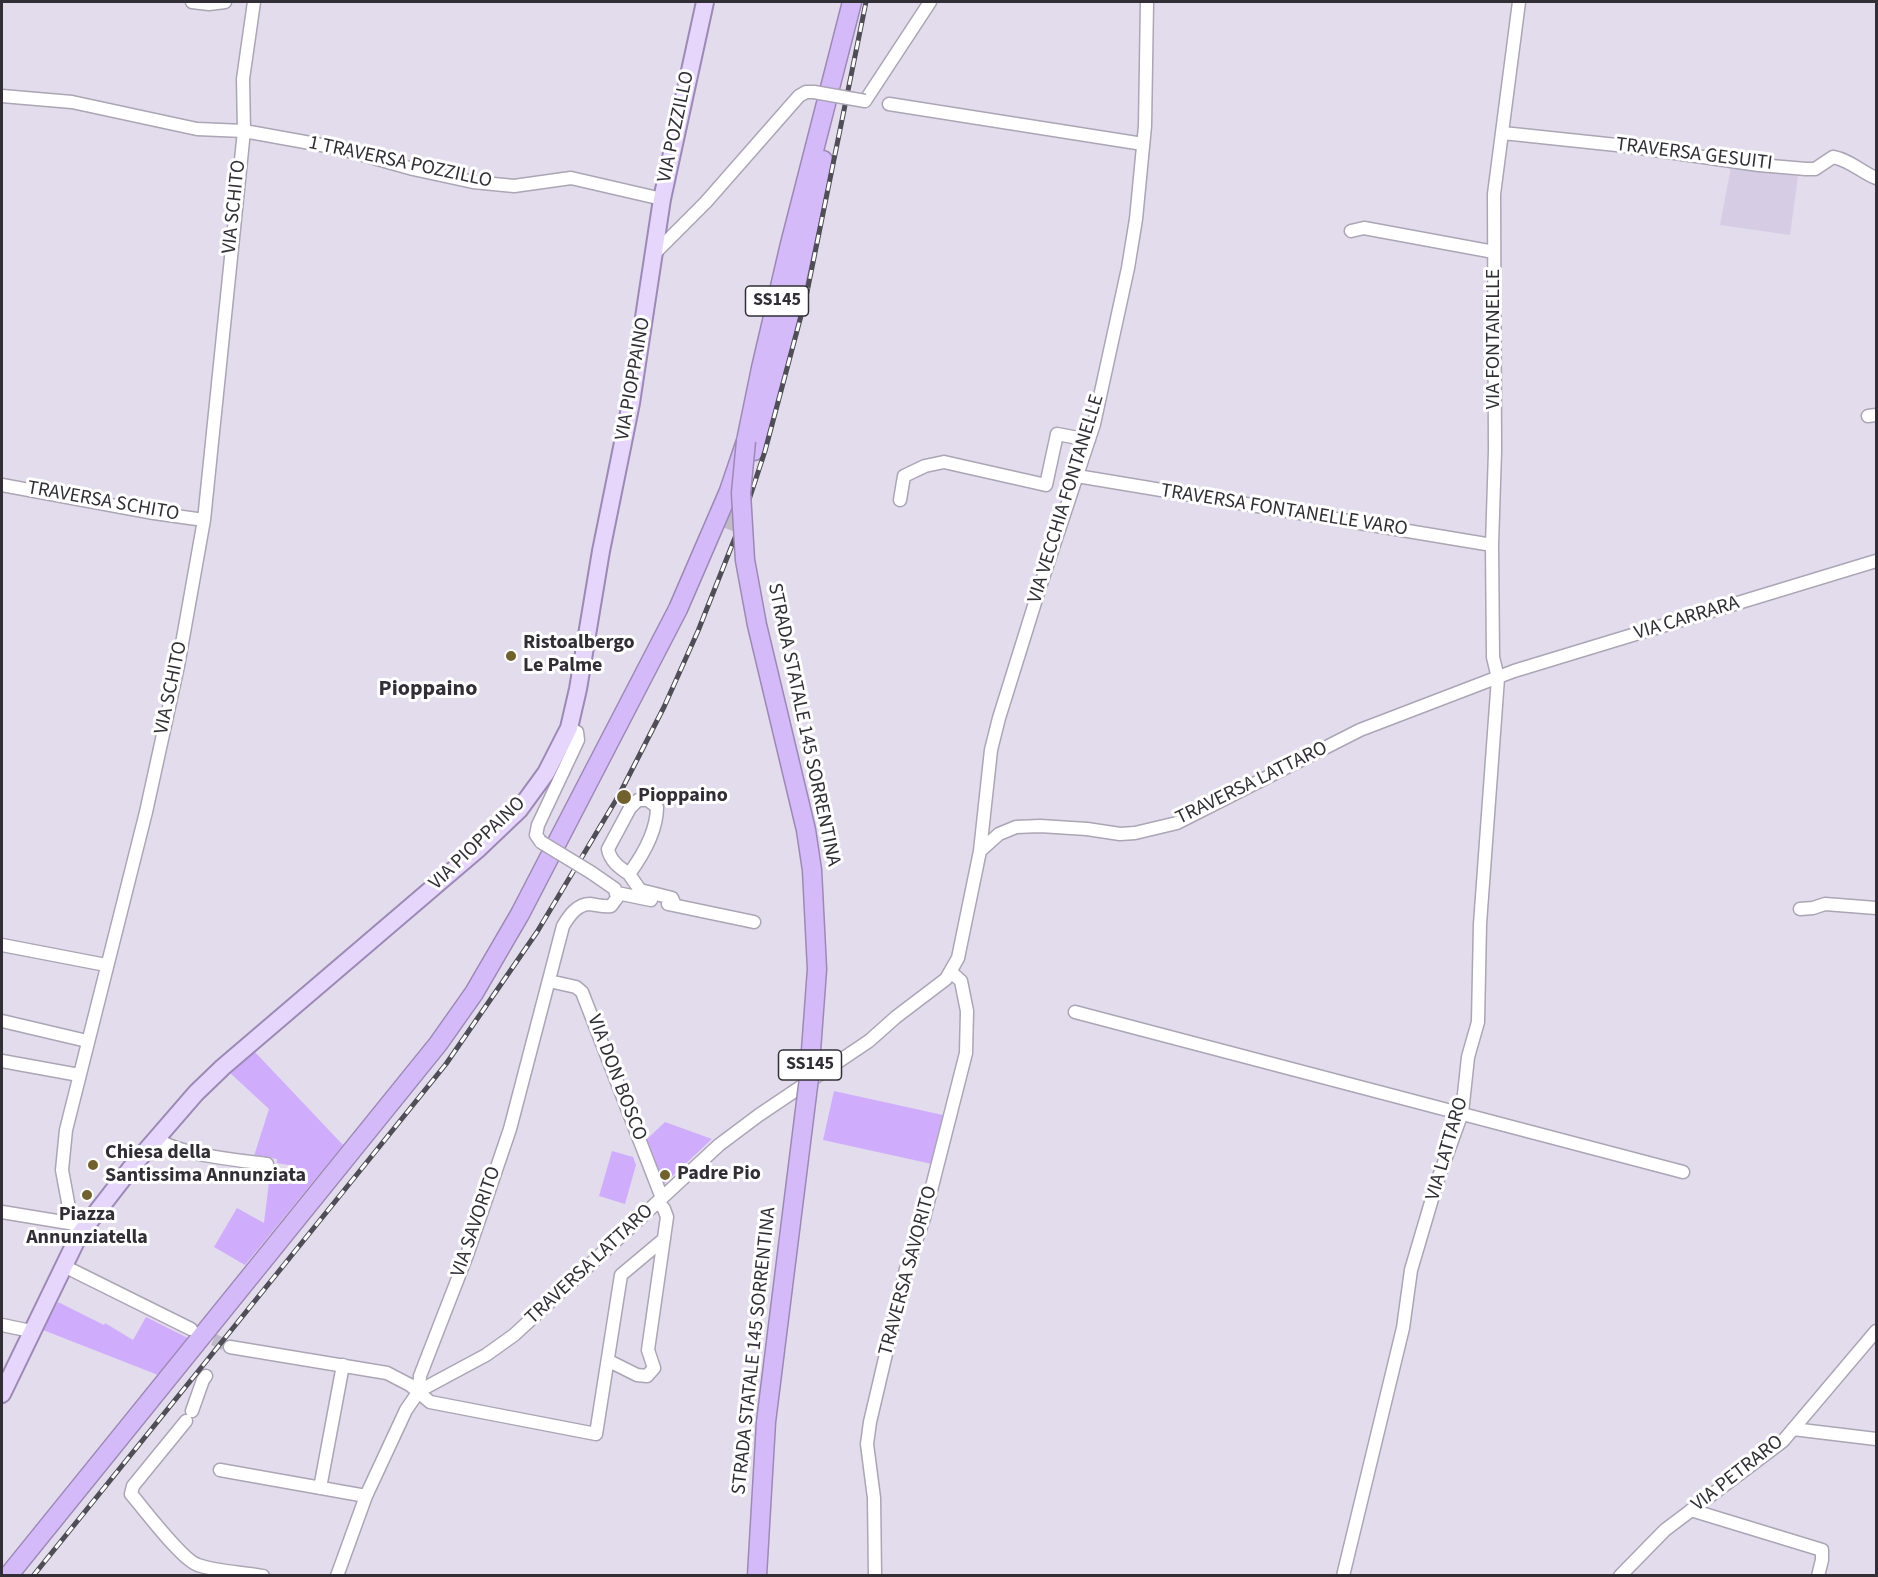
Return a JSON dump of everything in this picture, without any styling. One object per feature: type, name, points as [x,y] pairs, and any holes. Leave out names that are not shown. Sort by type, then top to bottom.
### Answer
[{"type":"highway","name":"STRADA STATALE 145 SORRENTINA","points":[[757,1575],[766,1422],[809,1078],[817,969],[812,870],[806,830],[757,625],[745,560],[741,493],[770,328],[810,161],[852,2]]},
{"type":"highway","points":[[8,1575],[384,1112],[455,1021],[499,952],[644,675],[696,570],[773,388],[807,238],[831,117],[837,63]]},
{"type":"highway","points":[[597,765],[652,682],[691,605],[725,528]]},
{"type":"main road","name":"VIA POZZILLO","points":[[655,253],[662,199],[705,2]]},
{"type":"main road","name":"VIA PIOPPAINO","points":[[2,1394],[64,1266],[77,1230],[196,1093],[237,1053],[477,850],[519,810],[546,773],[569,728],[579,688],[601,551],[631,403],[655,253]]},
{"type":"street","points":[[192,2],[209,4],[225,2]]},
{"type":"street","name":"VIA SCHITO","points":[[77,1230],[70,1213],[62,1170],[66,1130],[146,812],[178,666],[204,520],[244,131],[243,79],[250,2]]},
{"type":"street","points":[[655,253],[706,202],[799,96],[806,92],[814,92],[865,101],[930,2]]},
{"type":"street","name":"VIA VECCHIA FONTANELLE","points":[[980,851],[991,750],[999,718],[1089,440],[1128,268],[1136,219],[1146,105],[1147,2]]},
{"type":"street","name":"VIA FONTANELLE","points":[[1497,678],[1493,657],[1492,544],[1495,451],[1494,194],[1519,2]]},
{"type":"street","name":"VIA SCHITO","points":[[2,96],[72,102],[197,129],[244,131]]},
{"type":"street","points":[[889,104],[1143,144]]},
{"type":"street","name":"1 TRAVERSA POZZILLO","points":[[244,131],[338,148],[413,169],[473,182],[514,186],[571,178],[662,199]]},
{"type":"street","name":"TRAVERSA GESUITI","points":[[1503,133],[1815,170],[1833,156],[1846,159],[1876,178]]},
{"type":"street","points":[[1351,231],[1364,228],[1494,252]]},
{"type":"street","points":[[900,501],[904,476],[939,461],[1046,485],[1057,434],[1089,440]]},
{"type":"street","name":"TRAVERSA FONTANELLE VARO","points":[[1077,476],[1492,544]]},
{"type":"street","name":"TRAVERSA SCHITO","points":[[2,484],[154,513],[204,520]]},
{"type":"street","name":"VIA CARRARA","points":[[1497,678],[1876,561]]},
{"type":"street","name":"TRAVERSA LATTARO","points":[[419,1391],[486,1355],[514,1335],[719,1145],[753,1118],[869,1041],[896,1017],[946,980],[958,958],[980,851],[999,834],[1016,827],[1040,826],[1120,834],[1136,833],[1177,823],[1360,730],[1497,678]]},
{"type":"street","name":"VIA LATTARO","points":[[1343,1575],[1403,1328],[1411,1270],[1432,1206],[1437,1182],[1462,1113],[1468,1057],[1478,1022],[1480,924],[1497,678]]},
{"type":"street","points":[[569,728],[576,732],[578,740],[538,825],[536,835],[541,842],[592,873],[618,893],[754,922]]},
{"type":"street","points":[[629,874],[652,834],[657,816],[657,807],[648,800],[638,800],[630,808],[608,849],[609,856],[629,874],[640,890],[672,898],[675,905]]},
{"type":"street","name":"VIA SAVORITO","points":[[337,1575],[366,1496],[406,1410],[419,1391],[420,1376],[467,1255],[510,1130],[560,934],[571,914],[584,905],[611,906],[618,893]]},
{"type":"street","points":[[1800,909],[1825,904],[1876,908]]},
{"type":"street","points":[[2,945],[106,965]]},
{"type":"street","name":"TRAVERSA SAVORITO","points":[[875,1575],[874,1498],[867,1444],[870,1422],[906,1269],[924,1218],[966,1053],[967,1011],[961,981],[951,972]]},
{"type":"street","name":"VIA DON BOSCO","points":[[549,981],[576,987],[582,992],[667,1217],[648,1350],[654,1365],[652,1372],[640,1377],[609,1361]]},
{"type":"street","points":[[1075,1012],[1683,1172]]},
{"type":"street","points":[[2,1021],[87,1041]]},
{"type":"street","points":[[2,1062],[79,1075]]},
{"type":"street","points":[[157,1139],[192,1151],[267,1164]]},
{"type":"street","points":[[2,1212],[77,1230]]},
{"type":"street","points":[[230,1347],[387,1373],[419,1391],[430,1402],[436,1404],[596,1434],[621,1275],[664,1239]]},
{"type":"street","points":[[64,1266],[191,1329]]},
{"type":"street","points":[[2,1325],[31,1331]]},
{"type":"street","points":[[1793,1429],[1876,1331]]},
{"type":"street","points":[[321,1488],[343,1365]]},
{"type":"street","points":[[207,1376],[203,1380],[189,1416],[133,1486],[131,1494],[172,1544],[196,1565],[263,1575]]},
{"type":"street","name":"VIA PETRARO","points":[[1620,1575],[1665,1530],[1783,1441],[1793,1429],[1876,1439]]},
{"type":"street","points":[[220,1470],[366,1496]]},
{"type":"street","points":[[1691,1510],[1822,1550],[1818,1575]]},
{"type":"shaded area","points":[[1731,167],[1798,176],[1790,235],[1720,225]]},
{"type":"shaded area","points":[[254,1051],[343,1145],[245,1265],[214,1247],[237,1208],[264,1223],[269,1182],[275,1182],[276,1175],[291,1174],[294,1166],[277,1163],[277,1159],[271,1158],[271,1162],[253,1159],[269,1109],[229,1072]]},
{"type":"shaded area","points":[[834,1091],[943,1115],[932,1164],[823,1140]]},
{"type":"shaded area","points":[[665,1122],[712,1139],[664,1184],[646,1140]]},
{"type":"shaded area","points":[[612,1151],[633,1157],[636,1165],[625,1204],[599,1196]]},
{"type":"shaded area","points":[[58,1302],[104,1325],[105,1323],[133,1340],[146,1317],[188,1338],[158,1375],[43,1330]]},
{"type":"tunnel","points":[[725,528],[742,485]]},
{"type":"tunnel","points":[[197,1332],[230,1347]]},
{"type":"railway","points":[[33,1576],[446,1064],[537,932],[619,795],[664,707],[698,631],[744,515],[765,451],[806,297],[866,2]]},
{"type":"place","name":"Ristoalbergo Le Palme","points":[[511,656]]},
{"type":"place","name":"Pioppaino","points":[[624,797]]},
{"type":"place","name":"Chiesa della Santissima Annunziata","points":[[93,1165]]},
{"type":"place","name":"Padre Pio","points":[[665,1175]]},
{"type":"place","name":"Piazza Annunziatella","points":[[87,1195]]},
{"type":"district","name":"Pioppaino","points":[[428,690]]}]
